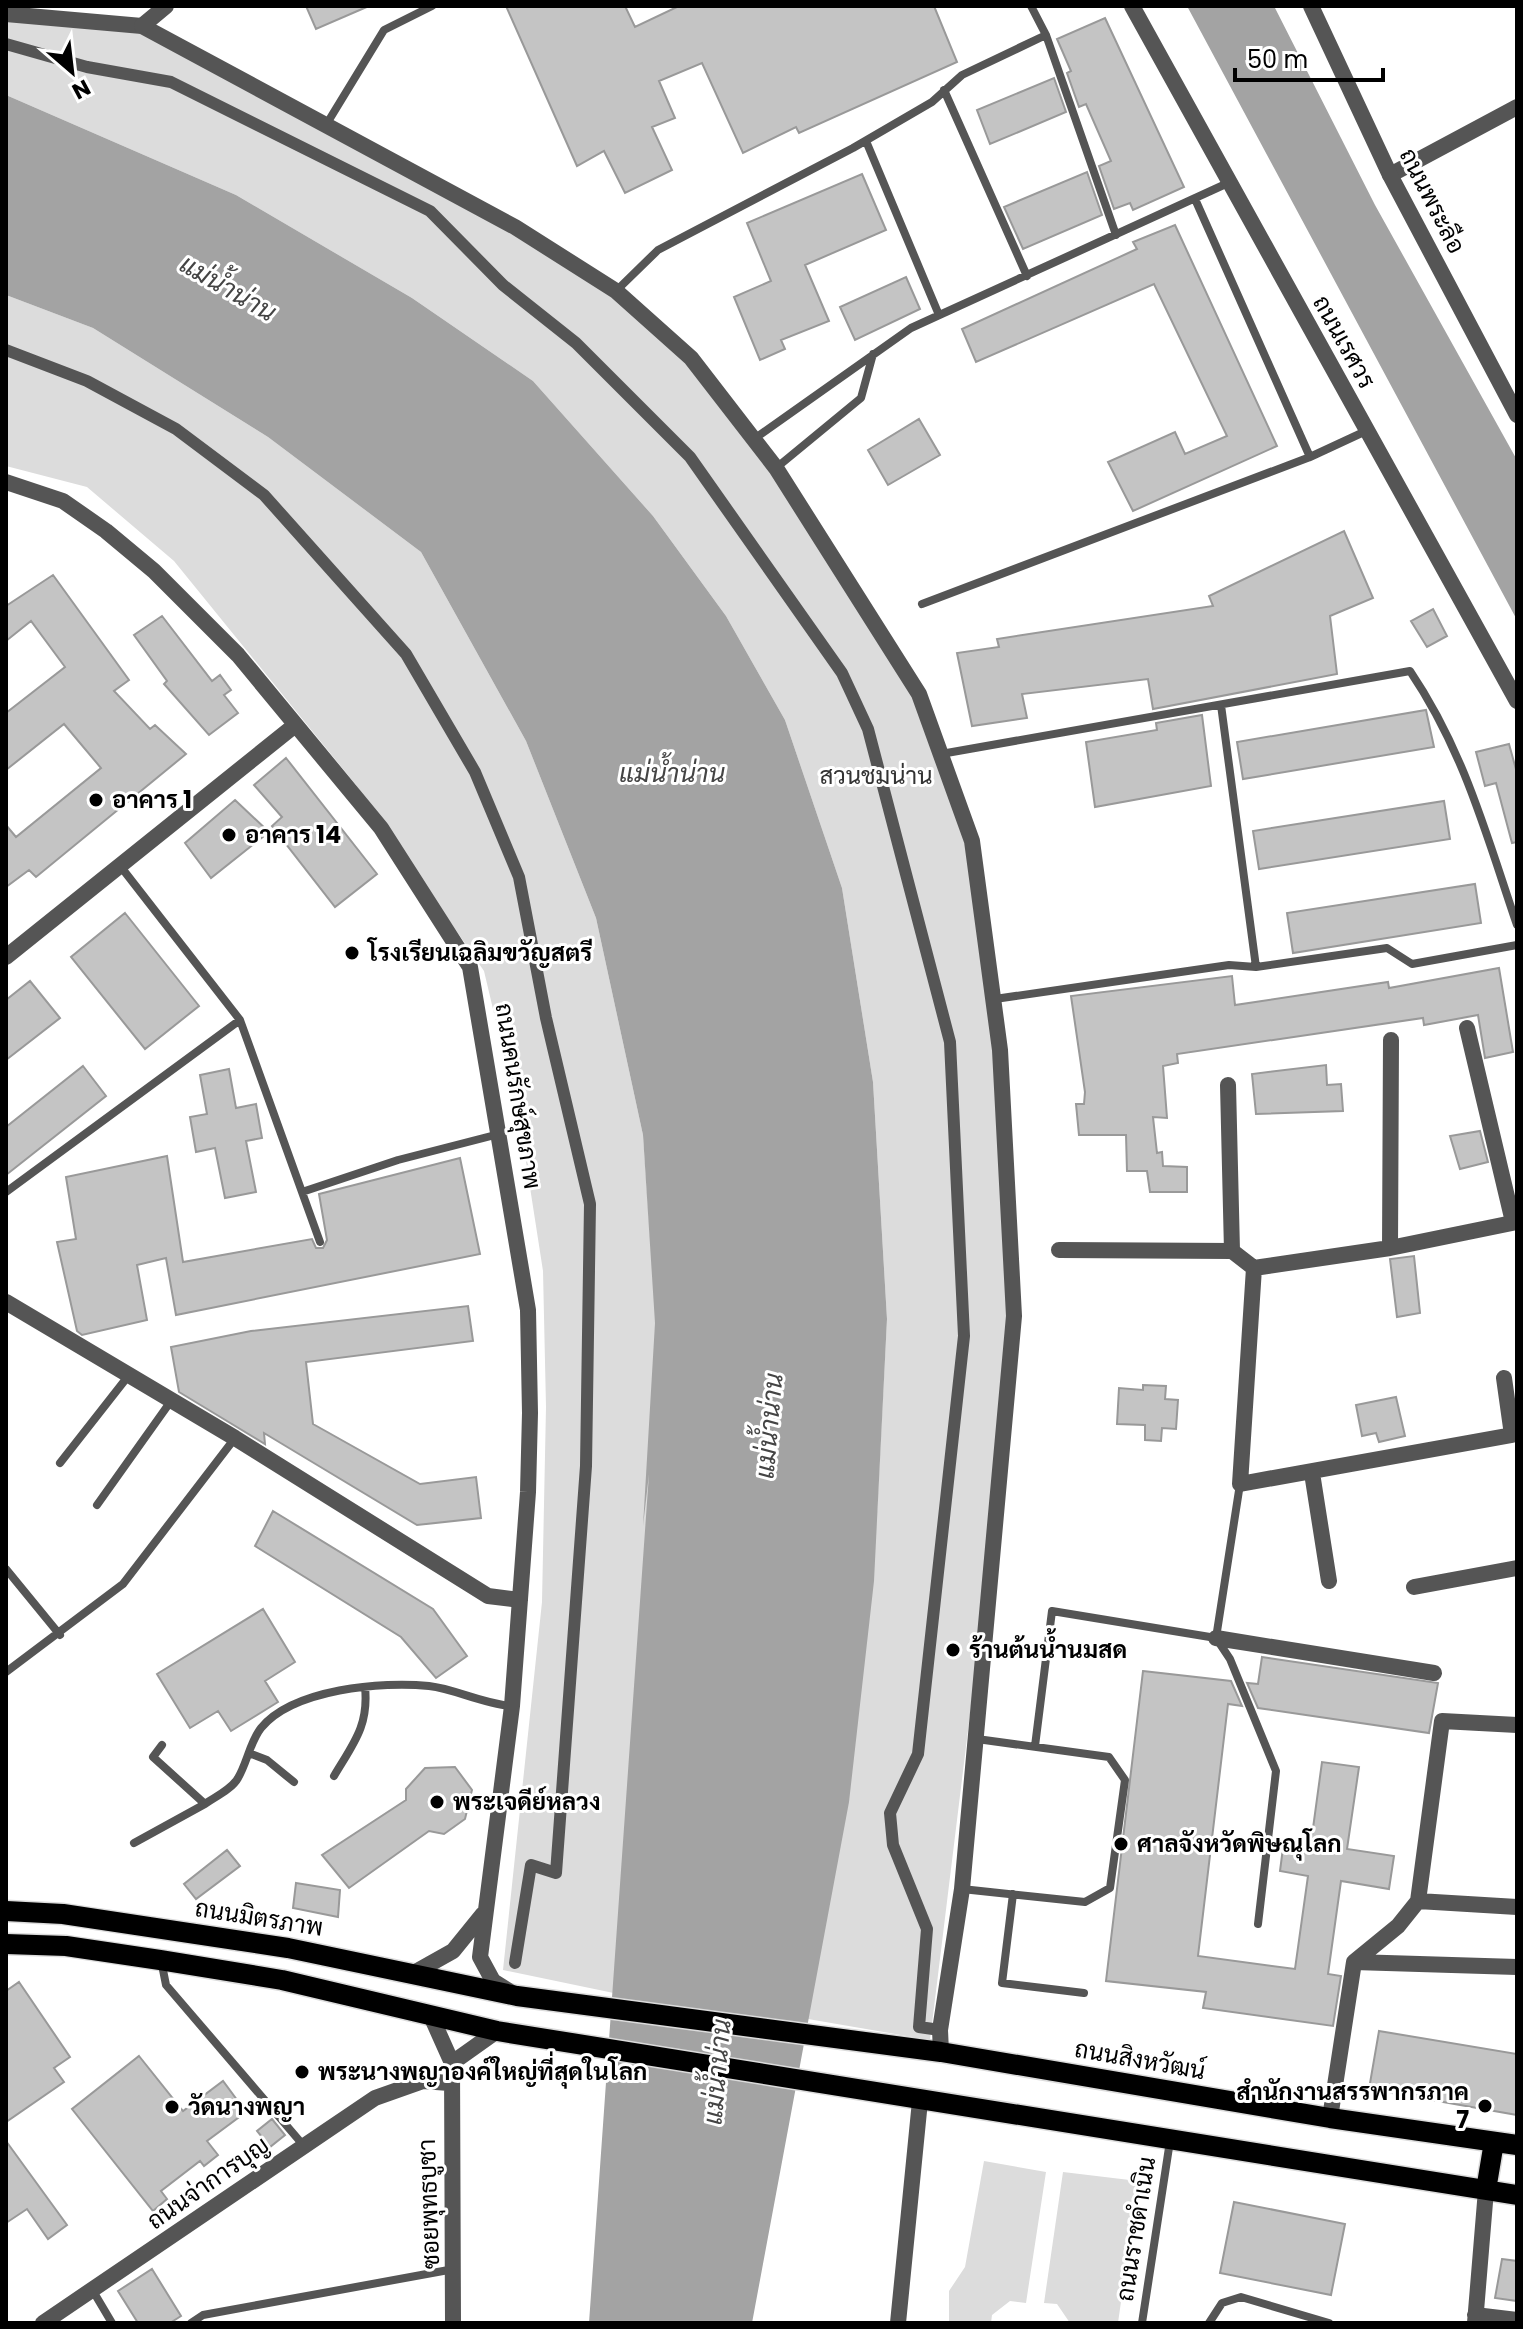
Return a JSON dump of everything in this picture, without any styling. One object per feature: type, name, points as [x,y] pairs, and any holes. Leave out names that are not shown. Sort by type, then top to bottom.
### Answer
[{"type":"main road","name":"ถนนมิตรภาพ","points":[[6,1911],[63,1914],[273,1946],[504,1990],[897,2047]]},
{"type":"main road","points":[[6,1944],[66,1946],[282,1980],[497,2031],[1517,2195]]},
{"type":"main road","name":"ถนนสิงหวัฒน์","points":[[897,2047],[1330,2118],[1517,2145]]},
{"type":"main road","points":[[1486,2190],[1494,2142]]},
{"type":"street","points":[[142,26],[166,6]]},
{"type":"street","name":"ถนนเรศวร","points":[[1132,6],[1517,701]]},
{"type":"street","name":"ถนนพระลือ","points":[[1311,6],[1390,175],[1517,415]]},
{"type":"street","points":[[6,14],[142,26],[515,227],[616,291],[691,358],[776,468],[919,694],[972,841],[995,999],[1014,1316],[991,1543],[977,1739],[962,1889],[940,2030],[941,2052]]},
{"type":"street","points":[[6,44],[87,67],[171,82],[430,211],[503,285],[576,343],[690,457],[842,673],[868,729],[950,1042],[964,1336],[918,1754],[890,1813],[893,1845],[927,1929],[919,2027],[940,2030]]},
{"type":"street","points":[[1390,175],[1517,107]]},
{"type":"street","points":[[6,350],[87,381],[176,429],[264,495],[406,654],[475,772],[519,877],[546,1018],[590,1204],[586,1466],[556,1873],[531,1865],[515,1963]]},
{"type":"street","name":"ถนนคนรักษ์สุขภาพ","points":[[6,482],[63,501],[154,571],[238,655],[381,828],[470,967],[528,1310],[528,1492],[520,1600],[512,1706],[480,1957],[504,1990]]},
{"type":"street","points":[[6,957],[294,726]]},
{"type":"street","points":[[1059,1250],[1232,1251],[1254,1268],[1390,1248],[1515,1222],[1467,1028]]},
{"type":"street","points":[[1390,1248],[1391,1040]]},
{"type":"street","points":[[1228,1085],[1232,1251]]},
{"type":"street","points":[[1254,1268],[1240,1484],[1512,1435],[1504,1378]]},
{"type":"street","points":[[6,1302],[235,1438],[488,1596],[520,1600]]},
{"type":"street","points":[[1312,1473],[1329,1581]]},
{"type":"street","points":[[1414,1587],[1517,1568]]},
{"type":"street","points":[[1216,1638],[1434,1673]]},
{"type":"street","points":[[1330,2118],[1354,1962],[1398,1926],[1418,1901],[1442,1721],[1517,1725]]},
{"type":"street","points":[[1418,1901],[1517,1907]]},
{"type":"street","points":[[412,1974],[453,1951],[484,1913]]},
{"type":"street","points":[[1354,1962],[1517,1967]]},
{"type":"street","points":[[431,2016],[452,2063],[497,2031]]},
{"type":"street","name":"ซอยพุทธบูชา","points":[[452,2063],[449,2083],[455,2269],[453,2323]]},
{"type":"street","name":"ถนนจ่าการบุญ","points":[[43,2323],[375,2098],[400,2086],[423,2081],[449,2083]]},
{"type":"street","points":[[898,2323],[912,2099]]},
{"type":"street","points":[[1486,2190],[1475,2319],[1517,2320]]},
{"type":"lane","points":[[326,125],[384,30],[432,6]]},
{"type":"lane","points":[[1031,6],[1046,35],[1116,235]]},
{"type":"lane","points":[[616,291],[658,250],[866,141],[932,102],[962,75],[1046,35]]},
{"type":"lane","points":[[944,90],[1027,276]]},
{"type":"lane","points":[[866,141],[939,315]]},
{"type":"lane","points":[[754,439],[873,353],[939,315],[1228,183]]},
{"type":"lane","points":[[1195,199],[1310,457]]},
{"type":"lane","points":[[776,468],[861,398],[873,353]]},
{"type":"lane","points":[[922,604],[1310,457],[1366,431]]},
{"type":"lane","points":[[941,754],[1410,671],[1436,710],[1460,757],[1517,925]]},
{"type":"lane","points":[[1221,705],[1256,967]]},
{"type":"lane","points":[[121,867],[240,1020],[320,1242]]},
{"type":"lane","points":[[995,999],[1229,965],[1256,967],[1387,948],[1412,964],[1517,945]]},
{"type":"lane","points":[[6,1192],[240,1020]]},
{"type":"lane","points":[[302,1192],[398,1160],[500,1134]]},
{"type":"lane","points":[[60,1463],[129,1375]]},
{"type":"lane","points":[[97,1505],[171,1400]]},
{"type":"lane","points":[[6,1672],[60,1635],[123,1584],[235,1438]]},
{"type":"lane","points":[[1240,1484],[1216,1638],[1230,1659],[1276,1771],[1258,1924]]},
{"type":"lane","points":[[6,1569],[60,1635]]},
{"type":"lane","points":[[1035,1746],[1052,1611],[1216,1638]]},
{"type":"lane","points":[[134,1843],[205,1804],[237,1781],[261,1728],[292,1705],[319,1695],[365,1687],[430,1686],[484,1704],[512,1706]]},
{"type":"lane","points":[[334,1776],[360,1733],[367,1711],[365,1687]]},
{"type":"lane","points":[[962,1889],[1085,1902],[1110,1888],[1125,1780],[1109,1757],[977,1739]]},
{"type":"lane","points":[[162,1745],[153,1757],[205,1804]]},
{"type":"lane","points":[[249,1753],[267,1760],[294,1782]]},
{"type":"lane","points":[[1013,1894],[1002,1983],[1084,1993]]},
{"type":"lane","points":[[160,1960],[166,1985],[304,2146]]},
{"type":"lane","name":"ถนนราชดำเนิน","points":[[1142,2323],[1170,2140]]},
{"type":"lane","points":[[191,2323],[203,2315],[455,2269]]},
{"type":"lane","points":[[93,2291],[112,2323]]},
{"type":"lane","points":[[1209,2323],[1222,2303],[1241,2297],[1329,2323]]},
{"type":"green space","name":"สวนชมน่าน","points":[[6,14],[142,26],[616,291],[691,358],[776,468],[919,694],[974,855],[995,999],[1014,1316],[991,1543],[930,2040],[808,2019],[877,1513],[887,1319],[873,1082],[842,888],[785,720],[726,616],[653,516],[533,381],[412,298],[236,195],[6,95]]},
{"type":"green space","points":[[6,295],[93,328],[268,437],[421,552],[526,741],[596,918],[643,1135],[658,1352],[628,1996],[503,1970],[542,1602],[546,1407],[543,1271],[520,1123],[484,971],[356,785],[174,561],[87,487],[6,466]]},
{"type":"green space","points":[[984,2161],[1046,2172],[1026,2303],[1010,2301],[992,2315],[991,2323],[949,2323],[949,2291],[965,2267]]},
{"type":"green space","points":[[1063,2172],[1138,2181],[1118,2323],[1070,2323],[1057,2304],[1044,2303]]},
{"type":"water","points":[[1187,6],[1274,6],[1375,205],[1517,460],[1517,620]]},
{"type":"water","name":"แม่น้ำน่าน","points":[[6,95],[236,195],[412,298],[533,381],[653,516],[726,616],[785,720],[842,888],[873,1082],[887,1319],[874,1581],[849,1802],[752,2323],[589,2323],[649,1474],[643,1526],[655,1323],[643,1135],[596,918],[526,741],[421,552],[268,437],[93,328],[6,295]]},
{"type":"building","points":[[306,6],[369,6],[316,29]]},
{"type":"building","points":[[506,6],[625,6],[635,27],[679,6],[934,6],[957,62],[799,133],[796,127],[743,153],[702,63],[659,81],[675,118],[652,127],[672,170],[625,193],[604,151],[577,166]]},
{"type":"building","points":[[1105,18],[1184,187],[1133,210],[1130,203],[1114,209],[1099,166],[1111,161],[1086,104],[1079,107],[1067,73],[1071,71],[1057,39]]},
{"type":"building","points":[[1054,78],[1066,112],[990,144],[977,110]]},
{"type":"building","points":[[1087,172],[1102,215],[1023,249],[1004,207]]},
{"type":"building","points":[[862,174],[886,230],[805,265],[829,321],[781,340],[785,349],[760,360],[734,297],[771,281],[747,223]]},
{"type":"building","points":[[1175,225],[1277,446],[1133,511],[1108,462],[1175,432],[1185,454],[1227,436],[1154,284],[976,362],[962,329],[1137,249],[1133,242]]},
{"type":"building","points":[[906,277],[920,309],[855,340],[840,307]]},
{"type":"building","points":[[919,419],[940,455],[888,485],[868,450]]},
{"type":"building","points":[[1344,531],[1373,598],[1330,616],[1337,674],[1153,709],[1148,679],[1022,694],[1027,718],[972,726],[957,653],[999,647],[997,639],[1213,606],[1209,596]]},
{"type":"building","points":[[53,575],[129,680],[114,691],[150,729],[155,725],[186,754],[36,877],[29,870],[6,887],[6,825],[16,837],[101,768],[64,724],[6,770],[6,713],[65,667],[31,621],[6,641],[6,606]]},
{"type":"building","points":[[1433,609],[1447,636],[1427,647],[1411,621]]},
{"type":"building","points":[[162,616],[212,681],[220,675],[231,690],[224,695],[238,713],[209,735],[164,684],[167,681],[134,635]]},
{"type":"building","points":[[1426,710],[1434,747],[1243,779],[1237,742]]},
{"type":"building","points":[[1202,715],[1211,786],[1095,807],[1086,742],[1157,730],[1156,723]]},
{"type":"building","points":[[1509,744],[1517,773],[1517,842],[1512,843],[1496,783],[1485,786],[1476,752]]},
{"type":"building","name":"อาคาร 14","points":[[286,758],[377,874],[335,907],[272,826],[282,817],[254,785]]},
{"type":"building","points":[[235,800],[269,832],[211,878],[185,843]]},
{"type":"building","points":[[1444,801],[1450,839],[1259,869],[1253,831]]},
{"type":"building","points":[[1475,884],[1481,923],[1293,953],[1287,913]]},
{"type":"building","points":[[125,913],[199,1006],[145,1049],[71,957]]},
{"type":"building","points":[[1499,968],[1513,1052],[1485,1058],[1478,1015],[1424,1025],[1423,1018],[1177,1054],[1178,1063],[1163,1066],[1167,1118],[1153,1117],[1157,1153],[1162,1152],[1163,1166],[1187,1167],[1187,1192],[1150,1192],[1147,1171],[1127,1171],[1126,1135],[1079,1135],[1076,1104],[1084,1104],[1085,1092],[1071,996],[1232,976],[1235,1005],[1388,982],[1389,988]]},
{"type":"building","points":[[30,981],[60,1018],[6,1060],[6,1000]]},
{"type":"building","points":[[1326,1065],[1327,1085],[1341,1084],[1343,1111],[1256,1114],[1252,1074]]},
{"type":"building","points":[[83,1066],[106,1096],[6,1175],[6,1127]]},
{"type":"building","points":[[229,1069],[236,1108],[256,1104],[262,1138],[246,1141],[256,1192],[225,1198],[215,1148],[196,1152],[190,1117],[207,1114],[200,1075]]},
{"type":"building","points":[[1480,1131],[1488,1162],[1460,1169],[1450,1136]]},
{"type":"building","points":[[167,1156],[183,1262],[312,1239],[316,1248],[323,1248],[327,1240],[319,1194],[460,1158],[480,1254],[176,1315],[166,1258],[137,1265],[147,1320],[82,1335],[77,1331],[57,1242],[76,1239],[66,1177]]},
{"type":"building","points":[[1414,1256],[1420,1313],[1397,1317],[1390,1259]]},
{"type":"building","points":[[468,1306],[473,1341],[306,1362],[313,1424],[420,1484],[476,1477],[481,1518],[417,1525],[264,1433],[265,1444],[179,1392],[171,1347],[251,1331]]},
{"type":"building","points":[[1143,1385],[1166,1386],[1165,1399],[1178,1400],[1176,1429],[1162,1428],[1161,1441],[1145,1440],[1145,1425],[1117,1424],[1119,1388],[1143,1390]]},
{"type":"building","points":[[1396,1397],[1405,1436],[1379,1442],[1376,1433],[1362,1436],[1356,1405]]},
{"type":"building","points":[[273,1511],[433,1609],[467,1656],[436,1678],[401,1637],[255,1546]]},
{"type":"building","points":[[263,1609],[295,1662],[265,1681],[278,1702],[231,1731],[218,1711],[190,1728],[157,1674]]},
{"type":"building","points":[[1262,1657],[1438,1683],[1429,1733],[1258,1708],[1247,1683],[1258,1684]]},
{"type":"building","points":[[1143,1671],[1231,1681],[1242,1706],[1228,1704],[1198,1956],[1295,1969],[1308,1876],[1280,1871],[1284,1840],[1311,1843],[1322,1762],[1359,1767],[1347,1849],[1394,1856],[1389,1889],[1341,1881],[1328,1974],[1341,1976],[1333,2026],[1203,2008],[1206,1992],[1106,1981]]},
{"type":"building","points":[[455,1767],[472,1790],[465,1819],[444,1834],[429,1831],[349,1888],[322,1855],[406,1800],[406,1789],[425,1768]]},
{"type":"building","points":[[227,1850],[240,1866],[196,1899],[184,1884]]},
{"type":"building","points":[[296,1883],[340,1890],[338,1917],[293,1908]]},
{"type":"building","points":[[19,1982],[70,2057],[54,2068],[64,2082],[6,2122],[6,1991]]},
{"type":"building","points":[[1379,2031],[1517,2054],[1517,2115],[1369,2089]]},
{"type":"building","points":[[139,2056],[183,2111],[223,2081],[246,2112],[207,2141],[218,2155],[204,2166],[200,2161],[161,2191],[167,2199],[153,2211],[72,2109]]},
{"type":"building","points":[[272,2119],[285,2135],[270,2147],[257,2131]]},
{"type":"building","points":[[6,2141],[67,2225],[48,2239],[27,2209],[6,2223]]},
{"type":"building","points":[[1234,2202],[1345,2224],[1331,2295],[1220,2273]]},
{"type":"building","points":[[1502,2259],[1517,2261],[1517,2301],[1495,2298]]},
{"type":"building","points":[[152,2269],[181,2316],[170,2323],[138,2323],[118,2291]]},
{"type":"place","name":"อาคาร 1","points":[[96,800]]},
{"type":"place","name":"อาคาร 14","points":[[229,835]]},
{"type":"place","name":"โรงเรียนเฉลิมขวัญสตรี","points":[[352,953]]},
{"type":"place","name":"ร้านต้นน้ำนมสด","points":[[953,1650]]},
{"type":"place","name":"พระเจดีย์หลวง","points":[[437,1802]]},
{"type":"place","name":"ศาลจังหวัดพิษณุโลก","points":[[1121,1844]]},
{"type":"place","name":"พระนางพญาองค์ใหญ่ที่สุดในโลก","points":[[302,2072]]},
{"type":"place","name":"สำนักงานสรรพากรภาค 7","points":[[1485,2106]]},
{"type":"place","name":"วัดนางพญา","points":[[172,2107]]}]
